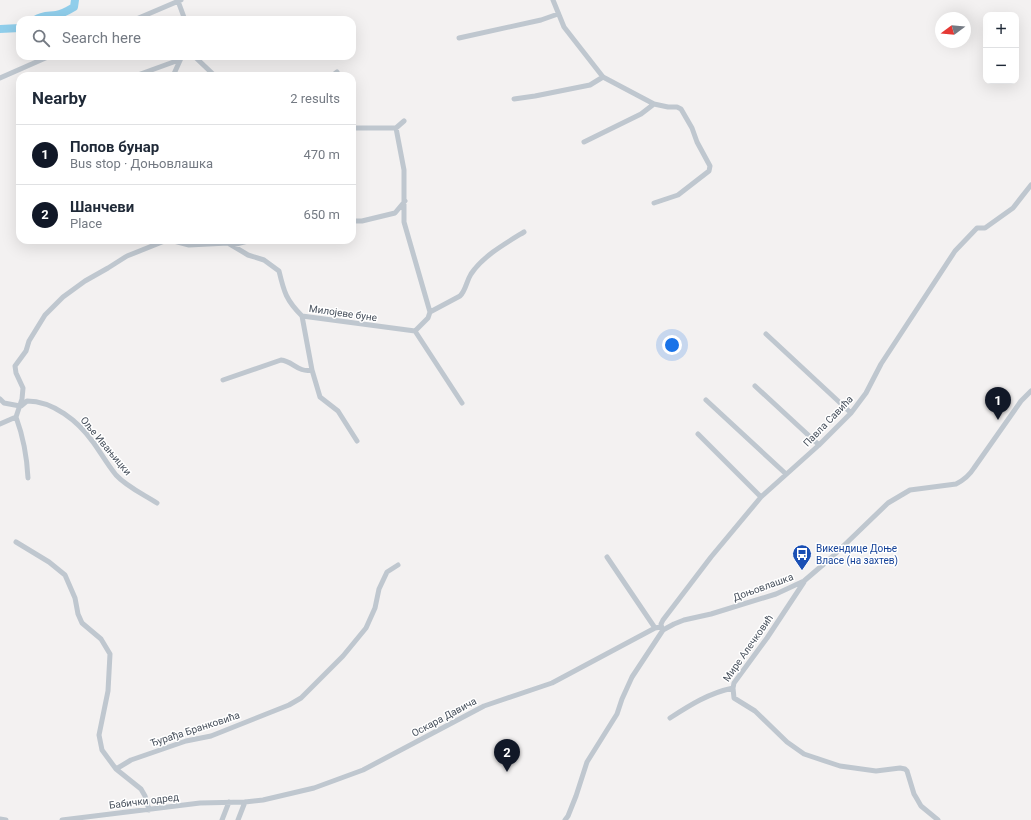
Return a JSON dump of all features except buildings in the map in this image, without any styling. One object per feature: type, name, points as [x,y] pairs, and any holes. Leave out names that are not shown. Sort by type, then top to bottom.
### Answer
[{"type":"street","points":[[165,0],[167,6]]},
{"type":"street","points":[[143,16],[179,0],[184,16]]},
{"type":"street","points":[[553,0],[564,27],[603,77],[654,104],[677,107],[681,109],[692,128],[710,168],[706,174],[678,195],[654,203]]},
{"type":"street","points":[[459,38],[541,20],[558,14]]},
{"type":"street","points":[[0,78],[41,60]]},
{"type":"street","points":[[145,72],[176,60]]},
{"type":"street","points":[[175,72],[180,60]]},
{"type":"street","points":[[198,60],[211,72]]},
{"type":"street","points":[[514,99],[590,85],[603,77]]},
{"type":"street","points":[[584,142],[641,114],[654,104]]},
{"type":"street","points":[[356,128],[396,128],[404,121]]},
{"type":"street","points":[[396,128],[404,170],[404,222],[430,312],[428,318],[415,331],[462,403]]},
{"type":"street","name":"Павла Савића","points":[[660,629],[663,620],[710,557],[761,497],[851,413],[866,393],[881,364],[956,251],[977,228],[985,228],[1013,208],[1031,185]]},
{"type":"street","points":[[356,222],[395,213],[404,201]]},
{"type":"street","points":[[430,312],[464,293],[471,275],[481,262],[524,232]]},
{"type":"street","points":[[28,478],[21,431],[16,417],[20,406],[23,388],[16,373],[15,366],[26,350],[29,341],[45,316],[63,297],[85,281],[127,256],[159,244]]},
{"type":"street","name":"Милојеве буне","points":[[185,244],[208,244]]},
{"type":"street","name":"Милојеве буне","points":[[232,245],[236,244]]},
{"type":"street","name":"Милојеве буне","points":[[232,245],[248,255],[264,260],[279,271],[285,294],[292,306],[302,316],[415,331]]},
{"type":"street","points":[[302,316],[312,370],[320,397],[338,412],[357,441]]},
{"type":"street","points":[[766,334],[851,413]]},
{"type":"street","points":[[223,380],[282,360],[286,360],[301,370],[312,370]]},
{"type":"street","points":[[755,386],[818,445]]},
{"type":"street","name":"Доњовлашка","points":[[565,820],[576,796],[587,762],[617,714],[632,676],[660,629],[684,620],[711,614],[776,594],[804,581],[832,557],[893,499],[910,490],[956,484],[968,477],[1021,401],[1031,391]]},
{"type":"street","points":[[0,399],[4,402],[20,406]]},
{"type":"street","name":"Оље Ивањицки","points":[[20,406],[27,400],[46,404],[62,412],[83,430],[117,476],[157,503]]},
{"type":"street","points":[[706,400],[786,474]]},
{"type":"street","points":[[0,424],[16,417]]},
{"type":"street","points":[[698,434],[761,497]]},
{"type":"street","points":[[16,542],[49,562],[65,575],[75,598],[78,614],[82,623],[101,639],[110,654],[108,691],[99,735],[102,750],[116,769],[141,789],[145,796],[149,810]]},
{"type":"street","points":[[608,557],[660,629]]},
{"type":"street","name":"Ђурађа Бранковића","points":[[116,769],[132,760],[186,741],[211,736],[289,705],[300,698],[343,656],[366,628],[375,608],[379,589],[387,572],[398,565]]},
{"type":"street","name":"Мире Алечковић","points":[[670,718],[710,695],[721,690],[733,688],[734,683],[767,638],[804,581]]},
{"type":"street","name":"Оскара Давича","points":[[229,802],[263,800],[314,788],[363,770],[484,706],[552,682],[660,629]]},
{"type":"street","points":[[733,688],[734,698],[755,711],[787,742],[804,754],[840,766],[876,771],[900,768],[905,769],[917,799],[922,806],[938,820]]},
{"type":"street","points":[[222,820],[229,802]]},
{"type":"street","name":"Бабички одред","points":[[62,820],[200,803],[229,802]]},
{"type":"street","points":[[238,820],[245,802]]},
{"type":"street","points":[[0,818],[6,820]]},
{"type":"waterway","points":[[43,16],[66,12],[74,7],[75,0]]},
{"type":"waterway","points":[[0,29],[16,28]]},
{"type":"place","name":"Попов бунар","points":[[998,420]]},
{"type":"place","name":"Викендице Доње Власе (на захтев)","points":[[802,571]]},
{"type":"place","name":"Шанчеви","points":[[507,772]]}]
